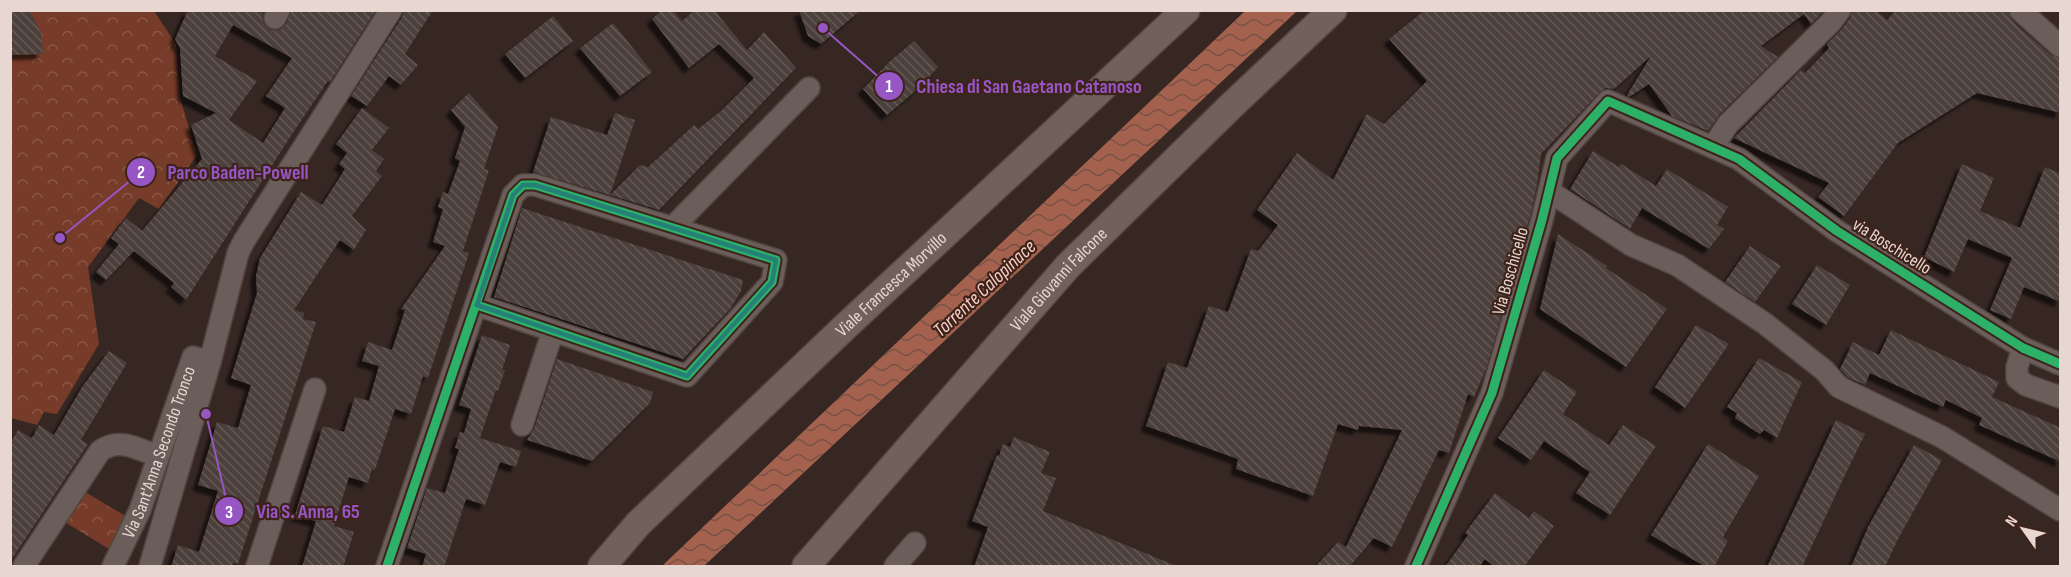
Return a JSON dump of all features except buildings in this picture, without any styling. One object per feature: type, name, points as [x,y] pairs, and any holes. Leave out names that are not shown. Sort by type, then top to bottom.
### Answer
[{"type":"main road","name":"Viale Francesca Morvillo","points":[[602,567],[638,524],[846,326],[1186,10]]},
{"type":"main road","name":"Viale Giovanni Falcone","points":[[806,567],[1068,266],[1333,10]]},
{"type":"street","name":"Via Sant'Anna Secondo Tronco","points":[[113,567],[140,510],[193,357],[210,362],[235,266],[244,241],[391,10]]},
{"type":"street","points":[[1713,147],[1728,124],[1823,30],[1840,10]]},
{"type":"street","points":[[2020,10],[2061,46]]},
{"type":"street","points":[[672,228],[809,88]]},
{"type":"street","name":"Via Boschicello","points":[[1416,567],[1492,393],[1557,158],[1608,101],[1713,147]]},
{"type":"street","name":"via Boschicello","points":[[1713,147],[1739,159],[1837,231],[2023,348],[2061,364]]},
{"type":"street","points":[[387,567],[513,195],[522,185],[535,185],[776,260],[772,282],[687,376],[477,305]]},
{"type":"street","points":[[1549,191],[1631,245],[1677,265],[1764,323],[1824,370],[1839,387],[1942,437],[2061,510]]},
{"type":"street","points":[[522,425],[553,331]]},
{"type":"street","points":[[2023,348],[2017,367],[2018,378],[2026,385],[2061,397]]},
{"type":"street","points":[[150,567],[210,362]]},
{"type":"street","points":[[257,567],[315,389]]},
{"type":"street","points":[[24,567],[100,451],[109,444],[118,443],[158,456]]},
{"type":"street","points":[[895,567],[915,543]]},
{"type":"highlighted area","points":[[523,185],[535,185],[776,260],[772,282],[687,376],[477,305],[513,195]]},
{"type":"green space","points":[[11,11],[154,11],[176,44],[180,98],[197,155],[159,209],[139,198],[88,267],[99,344],[57,414],[44,412],[37,425],[11,418]]},
{"type":"green space","points":[[82,490],[127,517],[109,549],[63,521]]},
{"type":"water","name":"Torrente Calopinace","points":[[1245,11],[1297,11],[704,566],[662,566]]},
{"type":"cycle path","points":[[1416,566],[1492,393],[1542,220],[1557,158],[1608,101],[1739,159],[1837,231],[2023,348],[2060,364]]},
{"type":"cycle path","points":[[387,566],[513,195],[523,185],[535,185],[776,260],[772,282],[687,376],[477,305]]},
{"type":"place","name":"Chiesa di San Gaetano Catanoso","points":[[823,28]]},
{"type":"place","name":"Parco Baden-Powell","points":[[60,238]]},
{"type":"place","name":"Via S. Anna, 65","points":[[206,414]]}]
